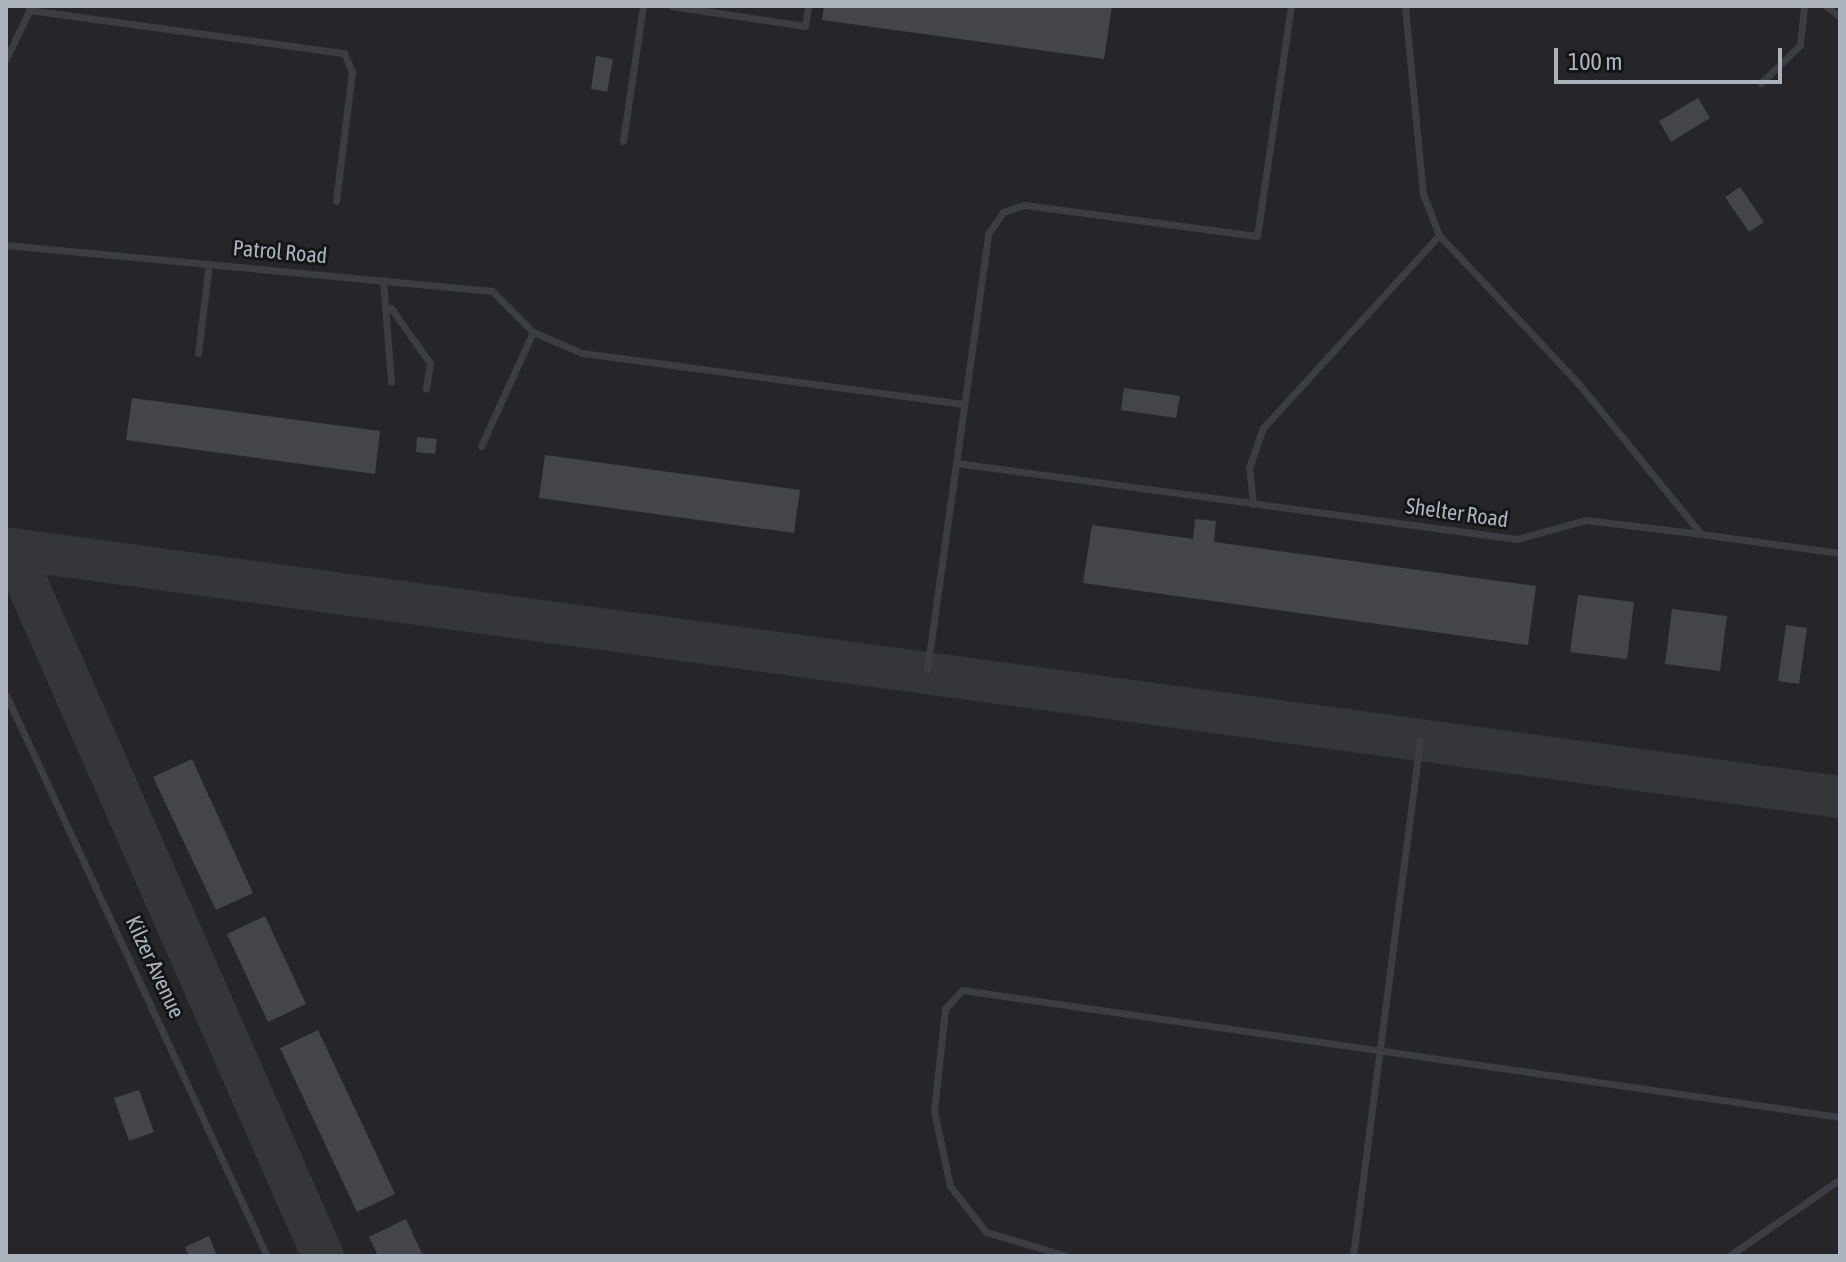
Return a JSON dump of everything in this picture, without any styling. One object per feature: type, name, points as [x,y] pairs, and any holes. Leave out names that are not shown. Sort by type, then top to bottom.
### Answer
[{"type":"lane","points":[[623,141],[643,6]]},
{"type":"lane","points":[[672,6],[805,26],[808,6]]},
{"type":"lane","points":[[927,670],[988,234],[1003,212],[1025,205],[1257,236],[1291,6]]},
{"type":"lane","points":[[1405,6],[1423,194],[1439,235],[1578,383],[1701,534]]},
{"type":"lane","points":[[1761,83],[1800,45],[1804,6]]},
{"type":"lane","points":[[1826,6],[1840,17]]},
{"type":"lane","points":[[6,59],[30,8],[344,53],[352,72],[336,201]]},
{"type":"lane","points":[[1253,504],[1249,468],[1263,428],[1439,235]]},
{"type":"lane","name":"Patrol Road","points":[[6,245],[492,291],[533,332]]},
{"type":"lane","points":[[198,353],[209,264]]},
{"type":"lane","points":[[383,280],[390,306],[391,382]]},
{"type":"lane","points":[[390,306],[430,363],[426,389]]},
{"type":"lane","points":[[481,446],[533,332],[582,353],[964,404]]},
{"type":"lane","name":"Shelter Road","points":[[956,463],[1517,539],[1586,520],[1840,553]]},
{"type":"lane","name":"Kilzer Avenue","points":[[6,695],[267,1256]]},
{"type":"lane","points":[[1353,1256],[1383,1049],[1420,740]]},
{"type":"lane","points":[[1067,1256],[986,1232],[950,1186],[934,1111],[945,1009],[953,996],[973,988],[1840,1117]]},
{"type":"lane","points":[[1729,1256],[1840,1179]]},
{"type":"shaded area","points":[[6,6],[1840,6],[1840,1256],[6,1256]]},
{"type":"building","points":[[824,6],[1112,6],[1104,59],[822,20]]},
{"type":"building","points":[[596,56],[613,59],[607,92],[591,89]]},
{"type":"building","points":[[1698,98],[1710,118],[1671,142],[1659,121]]},
{"type":"building","points":[[1740,187],[1764,222],[1749,232],[1725,197]]},
{"type":"building","points":[[1124,388],[1180,396],[1176,418],[1121,410]]},
{"type":"building","points":[[132,398],[380,431],[375,474],[126,440]]},
{"type":"building","points":[[417,437],[437,439],[435,454],[416,452]]},
{"type":"building","points":[[545,455],[800,490],[794,533],[539,498]]},
{"type":"building","points":[[1195,519],[1216,521],[1214,542],[1536,586],[1528,645],[1083,583],[1092,525],[1193,539]]},
{"type":"building","points":[[1578,595],[1634,602],[1627,659],[1570,652]]},
{"type":"building","points":[[1672,609],[1727,616],[1720,671],[1665,664]]},
{"type":"building","points":[[1786,625],[1807,628],[1799,684],[1778,681]]},
{"type":"building","points":[[192,759],[253,893],[216,910],[153,777]]},
{"type":"building","points":[[265,916],[306,1004],[268,1022],[227,934]]},
{"type":"building","points":[[318,1030],[395,1194],[357,1212],[280,1048]]},
{"type":"building","points":[[139,1090],[154,1132],[129,1141],[114,1098]]},
{"type":"building","points":[[406,1219],[423,1256],[378,1256],[369,1237]]},
{"type":"building","points":[[209,1236],[217,1256],[189,1256],[185,1247]]},
{"type":"taxiway","points":[[12,549],[1840,797]]},
{"type":"taxiway","points":[[12,549],[323,1256]]}]
